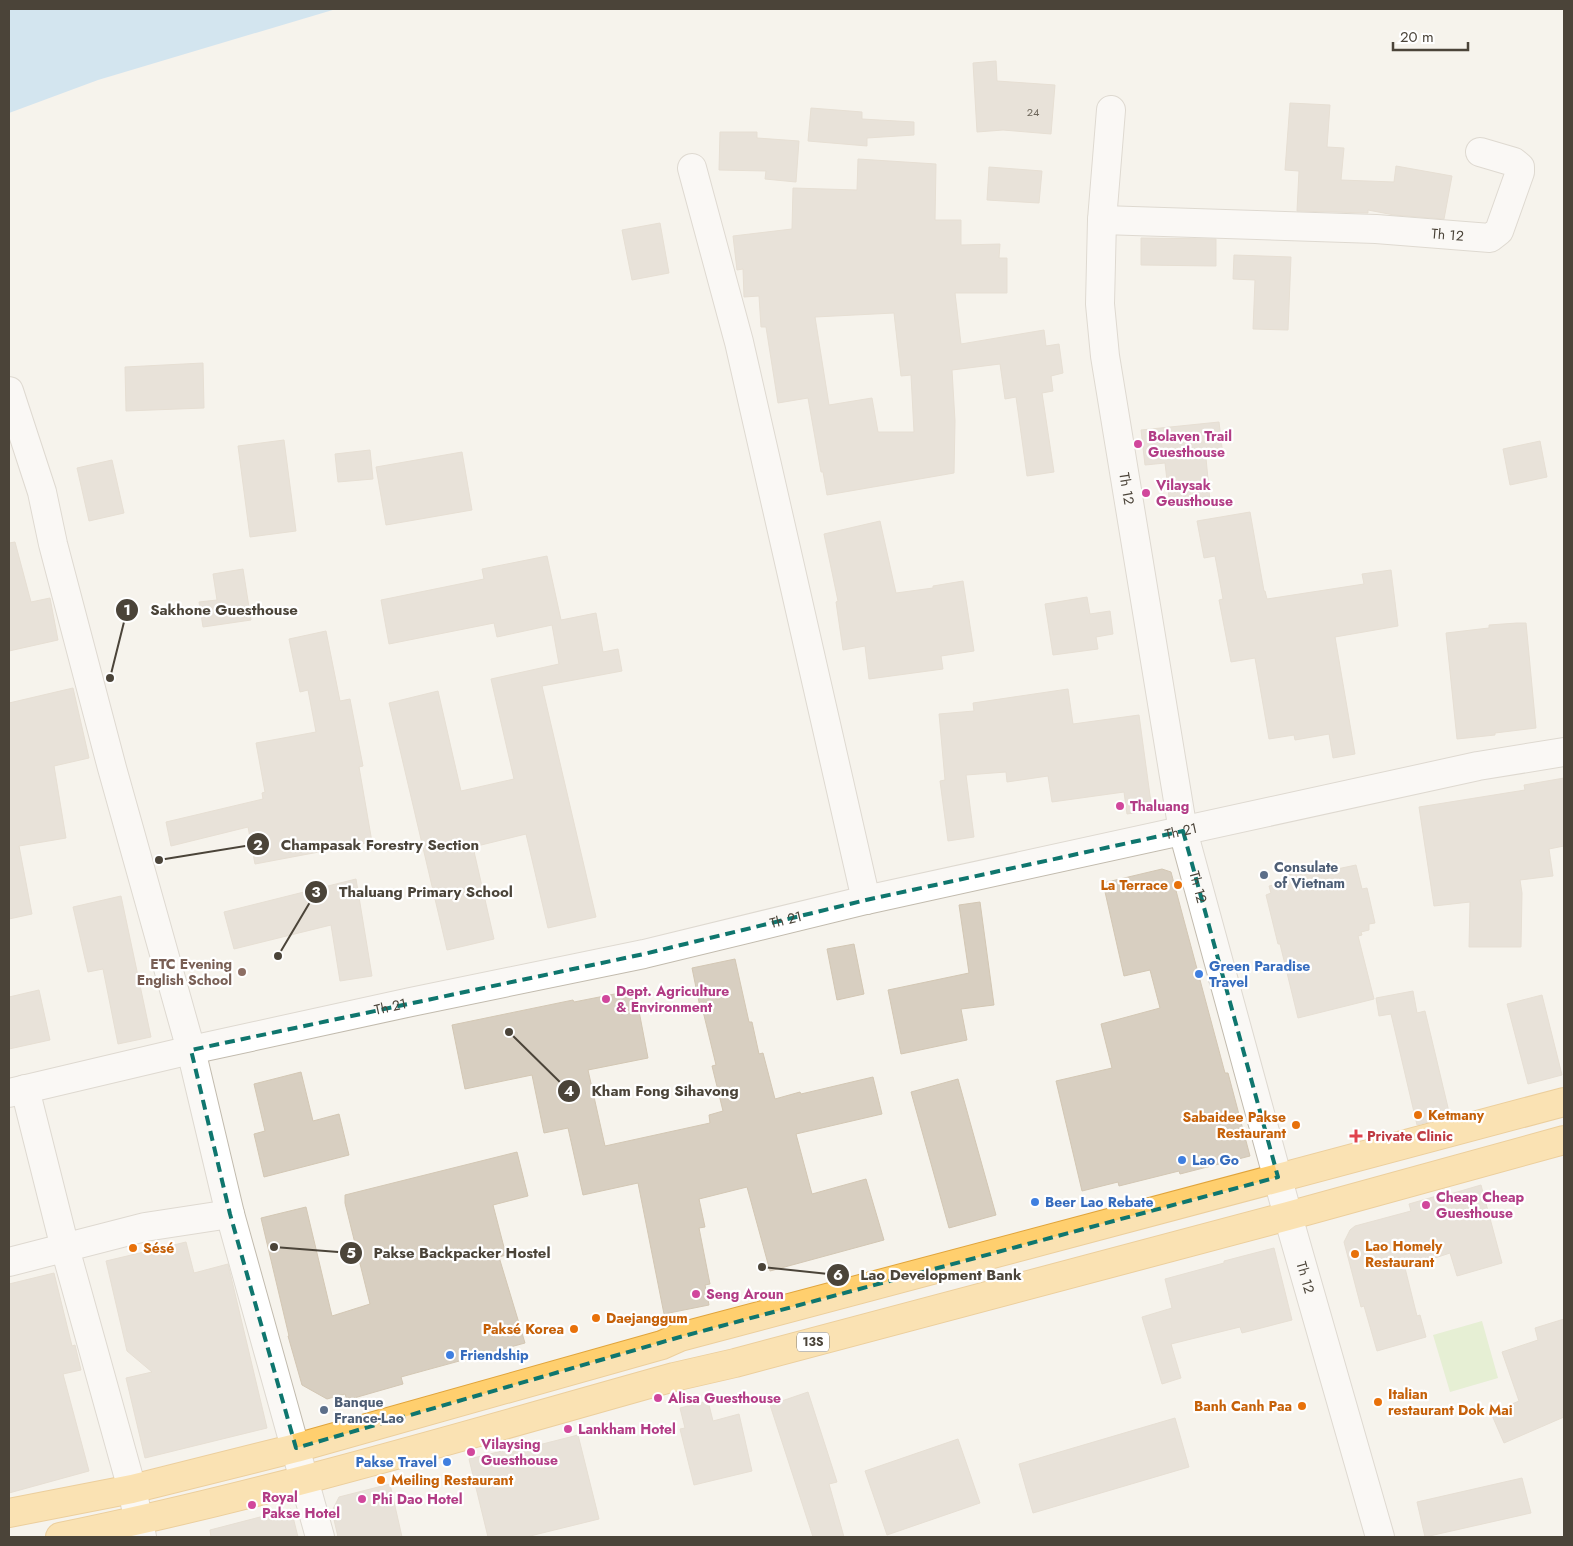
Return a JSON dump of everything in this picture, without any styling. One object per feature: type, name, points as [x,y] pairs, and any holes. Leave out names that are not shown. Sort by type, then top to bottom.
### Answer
[{"type":"highway","points":[[9,1513],[132,1489],[296,1448],[662,1344],[680,1337],[1564,1102]]},
{"type":"highway","name":"13S","points":[[60,1537],[140,1529],[674,1377],[735,1363],[1288,1216],[1564,1140]]},
{"type":"street","name":"Th 12","points":[[1111,110],[1102,220],[1100,304],[1105,356],[1183,831],[1288,1216],[1380,1537]]},
{"type":"street","name":"Th 12","points":[[1102,220],[1376,229],[1490,238],[1499,231],[1520,172],[1520,166],[1514,162],[1480,152]]},
{"type":"street","points":[[692,168],[739,342],[866,900]]},
{"type":"street","points":[[9,391],[42,492],[53,544],[191,1050],[230,1214],[320,1537]]},
{"type":"street","name":"Th 21","points":[[17,1091],[191,1050],[644,954],[866,900],[1478,766],[1564,752]]},
{"type":"street","points":[[17,1091],[65,1248],[132,1489],[140,1529]]},
{"type":"street","points":[[9,1262],[145,1227],[230,1214]]},
{"type":"highlighted area","points":[[1183,831],[1278,1177],[680,1337],[296,1448],[230,1214],[191,1050],[644,954],[866,900]]},
{"type":"green space","points":[[1482,1321],[1498,1378],[1450,1392],[1433,1335]]},
{"type":"water","points":[[9,9],[336,9],[98,80],[9,113]]},
{"type":"building","points":[[996,61],[997,81],[1055,85],[1051,134],[1003,130],[977,132],[973,63]]},
{"type":"building","points":[[1290,103],[1330,105],[1327,147],[1344,148],[1341,180],[1394,182],[1396,166],[1452,176],[1444,219],[1394,215],[1368,210],[1368,213],[1297,211],[1299,171],[1285,170]]},
{"type":"building","points":[[811,108],[862,112],[862,119],[914,122],[914,135],[867,138],[867,146],[808,141]]},
{"type":"building","points":[[720,132],[757,132],[757,138],[799,141],[796,182],[765,179],[766,171],[719,170]]},
{"type":"building","points":[[858,159],[936,164],[935,220],[961,220],[961,245],[1000,244],[999,258],[1007,258],[1007,293],[955,293],[961,344],[1044,330],[1046,346],[1059,344],[1063,373],[1051,376],[1053,391],[1042,393],[1054,472],[1027,476],[1016,397],[1005,399],[1000,364],[952,370],[955,421],[954,473],[827,495],[808,398],[778,403],[766,327],[761,327],[759,296],[744,297],[743,269],[737,270],[733,236],[792,229],[793,188],[857,190]],"holes":[[[894,313],[901,376],[911,375],[914,432],[878,432],[872,398],[829,405],[815,317]]]},
{"type":"building","points":[[989,167],[1042,171],[1039,203],[987,200]]},
{"type":"building","points":[[660,223],[669,273],[632,280],[622,230]]},
{"type":"building","points":[[1141,238],[1216,239],[1216,266],[1141,265]]},
{"type":"building","points":[[1234,255],[1291,257],[1288,330],[1253,329],[1255,280],[1233,279]]},
{"type":"building","points":[[203,363],[204,408],[126,411],[125,367]]},
{"type":"building","points":[[1219,422],[1223,456],[1206,458],[1210,501],[1170,506],[1165,463],[1145,465],[1141,430]]},
{"type":"building","points":[[284,440],[296,531],[250,537],[238,446]]},
{"type":"building","points":[[1540,441],[1547,477],[1510,485],[1503,449]]},
{"type":"building","points":[[370,450],[373,479],[338,482],[335,454]]},
{"type":"building","points":[[462,452],[472,510],[386,525],[376,467]]},
{"type":"building","points":[[112,460],[124,513],[89,521],[77,468]]},
{"type":"building","points":[[1250,512],[1267,599],[1364,584],[1362,574],[1391,570],[1398,626],[1335,637],[1355,754],[1333,758],[1329,734],[1295,740],[1294,735],[1269,739],[1255,658],[1231,662],[1219,600],[1223,599],[1215,556],[1204,558],[1197,521]]},
{"type":"building","points":[[880,521],[896,593],[933,588],[933,586],[963,581],[974,651],[941,656],[943,669],[869,679],[865,646],[843,650],[836,602],[838,601],[824,534]]},
{"type":"building","points":[[15,542],[31,602],[50,598],[58,640],[9,651],[9,543]]},
{"type":"building","points":[[547,556],[561,620],[596,613],[603,652],[618,649],[622,671],[542,686],[596,917],[548,928],[526,834],[473,847],[494,939],[447,950],[389,703],[438,691],[461,791],[514,779],[491,679],[559,664],[552,625],[497,637],[494,623],[389,644],[381,600],[484,579],[482,569]]},
{"type":"building","points":[[243,569],[251,620],[203,627],[199,602],[217,600],[213,574]]},
{"type":"building","points":[[1087,597],[1090,614],[1110,611],[1113,634],[1096,637],[1098,649],[1053,655],[1045,604]]},
{"type":"building","points":[[1526,623],[1536,728],[1457,739],[1446,633],[1489,628],[1489,625]]},
{"type":"building","points":[[326,631],[340,701],[350,699],[363,766],[359,767],[372,842],[255,864],[248,827],[171,846],[166,822],[263,799],[262,793],[265,792],[256,743],[316,732],[308,690],[300,692],[289,639]]},
{"type":"building","points":[[73,688],[89,758],[54,766],[66,838],[19,846],[32,914],[9,919],[9,703]]},
{"type":"building","points":[[1068,689],[1073,724],[1139,715],[1152,810],[1127,814],[1124,792],[1052,802],[1048,776],[1007,782],[1006,772],[966,775],[974,837],[948,841],[940,781],[945,780],[939,714],[974,711],[973,703]]},
{"type":"building","points":[[1564,778],[1564,846],[1549,849],[1553,876],[1520,880],[1522,893],[1521,947],[1469,947],[1470,902],[1434,906],[1419,807],[1525,790],[1524,785]]},
{"type":"building","points":[[1336,863],[1337,869],[1356,865],[1362,889],[1367,888],[1375,923],[1369,924],[1369,930],[1361,932],[1362,935],[1358,936],[1374,999],[1298,1018],[1266,895],[1271,893],[1269,886],[1288,882],[1286,875]]},
{"type":"building","points":[[1162,869],[1171,872],[1225,1073],[1228,1073],[1250,1156],[1180,1174],[1179,1171],[1119,1186],[1118,1182],[1082,1191],[1056,1081],[1112,1068],[1101,1024],[1160,1008],[1150,970],[1124,976],[1103,883]]},
{"type":"building","points":[[356,879],[372,976],[340,981],[331,925],[234,949],[224,912]]},
{"type":"building","points":[[121,896],[151,1037],[118,1044],[103,969],[88,972],[73,907]]},
{"type":"building","points":[[980,902],[994,1005],[961,1009],[967,1040],[901,1054],[888,990],[969,973],[959,905]]},
{"type":"building","points":[[854,944],[864,994],[837,1000],[827,949]]},
{"type":"building","points":[[735,959],[749,1022],[752,1022],[759,1054],[763,1053],[775,1099],[873,1077],[882,1114],[796,1134],[812,1194],[866,1179],[884,1240],[770,1271],[747,1187],[699,1199],[705,1227],[699,1228],[710,1284],[705,1285],[709,1305],[664,1314],[638,1183],[583,1195],[568,1128],[544,1133],[532,1075],[465,1089],[452,1025],[573,1000],[574,1002],[635,990],[648,1058],[588,1070],[605,1146],[710,1123],[709,1115],[723,1111],[712,1066],[716,1065],[702,1007],[700,1007],[692,968]]},
{"type":"building","points":[[39,990],[50,1040],[9,1049],[9,997]]},
{"type":"building","points":[[1413,991],[1417,1013],[1425,1011],[1450,1116],[1417,1125],[1391,1014],[1379,1016],[1376,998]]},
{"type":"building","points":[[1542,995],[1562,1075],[1528,1084],[1507,1004]]},
{"type":"building","points":[[301,1072],[313,1121],[339,1114],[349,1155],[264,1177],[254,1134],[265,1131],[254,1084]]},
{"type":"building","points":[[958,1079],[996,1215],[949,1228],[911,1092]]},
{"type":"building","points":[[517,1152],[528,1196],[493,1205],[506,1255],[499,1257],[525,1343],[401,1377],[403,1384],[347,1400],[345,1394],[327,1399],[302,1385],[288,1336],[261,1218],[306,1207],[332,1316],[370,1304],[345,1203],[345,1195]]},
{"type":"building","points":[[1481,1185],[1502,1263],[1457,1276],[1450,1253],[1405,1268],[1417,1316],[1420,1315],[1426,1337],[1377,1351],[1364,1306],[1361,1307],[1344,1242],[1350,1230],[1355,1226],[1411,1211],[1409,1204]]},
{"type":"building","points":[[186,1242],[194,1273],[228,1264],[267,1428],[145,1458],[126,1378],[152,1372],[127,1351],[106,1261]]},
{"type":"building","points":[[1274,1248],[1292,1320],[1242,1333],[1240,1327],[1171,1344],[1181,1378],[1162,1384],[1142,1317],[1172,1308],[1165,1279]]},
{"type":"building","points":[[54,1273],[72,1346],[75,1345],[81,1370],[63,1374],[89,1471],[9,1493],[9,1284]]},
{"type":"building","points":[[1564,1319],[1564,1417],[1504,1443],[1491,1413],[1519,1401],[1502,1352],[1538,1340],[1535,1328]]},
{"type":"building","points":[[808,1392],[837,1482],[829,1484],[844,1537],[813,1537],[770,1405]]},
{"type":"building","points":[[708,1401],[713,1421],[739,1414],[752,1471],[694,1485],[680,1429],[685,1428],[680,1408]]},
{"type":"building","points":[[1175,1418],[1189,1467],[1033,1513],[1019,1464]]},
{"type":"building","points":[[578,1435],[599,1519],[526,1537],[488,1537],[469,1459],[506,1450],[507,1453]]},
{"type":"building","points":[[958,1439],[980,1503],[887,1535],[865,1471]]},
{"type":"building","points":[[1522,1478],[1531,1513],[1425,1537],[1417,1502]]},
{"type":"building","points":[[390,1484],[402,1537],[338,1537],[332,1511],[339,1497]]},
{"type":"building","points":[[291,1509],[298,1537],[211,1537],[210,1530]]},
{"type":"place","name":"Bolaven Trail Guesthouse","points":[[1138,444]]},
{"type":"place","name":"Vilaysak Geusthouse","points":[[1146,493]]},
{"type":"place","name":"Sakhone Guesthouse","points":[[110,678]]},
{"type":"place","name":"Thaluang","points":[[1120,806]]},
{"type":"place","name":"Champasak Forestry Section","points":[[159,860]]},
{"type":"place","name":"Consulate of Vietnam","points":[[1264,875]]},
{"type":"place","name":"La Terrace","points":[[1178,885]]},
{"type":"place","name":"Thaluang Primary School","points":[[278,956]]},
{"type":"place","name":"ETC Evening English School","points":[[242,972]]},
{"type":"place","name":"Green Paradise Travel","points":[[1199,974]]},
{"type":"place","name":"Dept. Agriculture & Environment","points":[[606,999]]},
{"type":"place","name":"Kham Fong Sihavong","points":[[509,1032]]},
{"type":"place","name":"Ketmany","points":[[1418,1115]]},
{"type":"place","name":"Sabaidee Pakse Restaurant","points":[[1296,1125]]},
{"type":"place","name":"Private Clinic","points":[[1356,1136]]},
{"type":"place","name":"Lao Go","points":[[1182,1160]]},
{"type":"place","name":"Beer Lao Rebate","points":[[1035,1202]]},
{"type":"place","name":"Cheap Cheap Guesthouse","points":[[1426,1205]]},
{"type":"place","name":"Pakse Backpacker Hostel","points":[[274,1247]]},
{"type":"place","name":"Sésé","points":[[133,1248]]},
{"type":"place","name":"Lao Homely Restaurant","points":[[1355,1254]]},
{"type":"place","name":"Lao Development Bank","points":[[762,1267]]},
{"type":"place","name":"Seng Aroun","points":[[696,1294]]},
{"type":"place","name":"Daejanggum","points":[[596,1318]]},
{"type":"place","name":"Paksé Korea","points":[[574,1329]]},
{"type":"place","name":"Friendship","points":[[450,1355]]},
{"type":"place","name":"Alisa Guesthouse","points":[[658,1398]]},
{"type":"place","name":"Italian restaurant Dok Mai","points":[[1378,1402]]},
{"type":"place","name":"Banh Canh Paa","points":[[1302,1406]]},
{"type":"place","name":"Banque France-Lao","points":[[324,1410]]},
{"type":"place","name":"Lankham Hotel","points":[[568,1429]]},
{"type":"place","name":"Vilaysing Guesthouse","points":[[471,1452]]},
{"type":"place","name":"Pakse Travel","points":[[447,1462]]},
{"type":"place","name":"Meiling Restaurant","points":[[381,1480]]},
{"type":"place","name":"Phi Dao Hotel","points":[[362,1499]]},
{"type":"place","name":"Royal Pakse Hotel","points":[[252,1505]]}]
